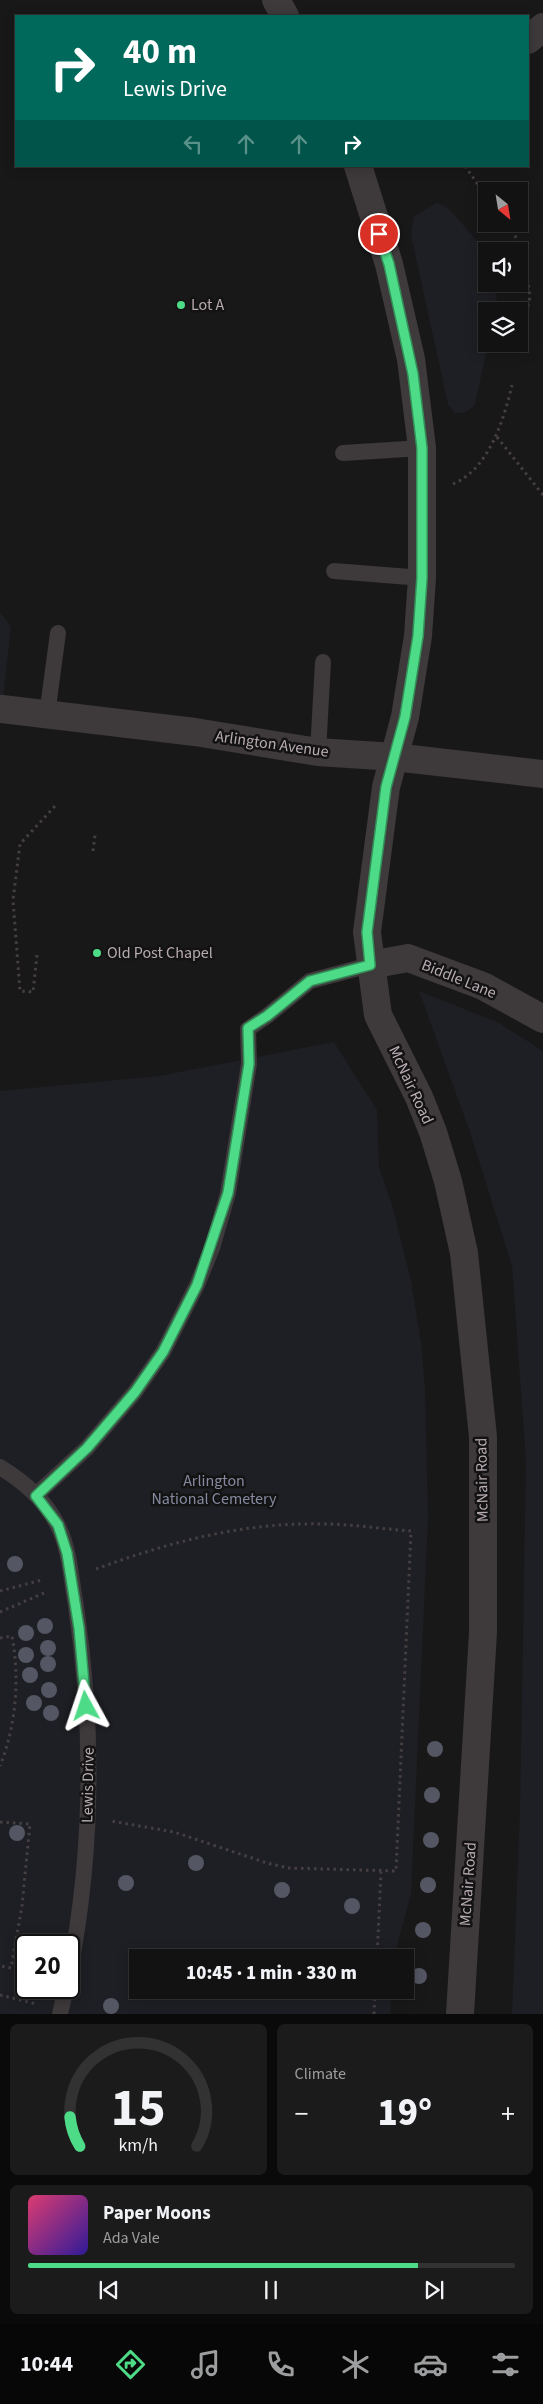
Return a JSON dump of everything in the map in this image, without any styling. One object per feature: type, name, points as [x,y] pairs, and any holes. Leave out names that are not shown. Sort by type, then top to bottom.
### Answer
[{"type":"street","points":[[276,0],[284,15]]},
{"type":"street","points":[[529,39],[543,26]]},
{"type":"street","name":"McNair Road","points":[[361,167],[389,264],[411,359],[422,448],[422,578],[417,645],[405,717],[386,787],[367,932],[370,965],[378,1015],[419,1097],[433,1132],[448,1181],[464,1253],[482,1437],[483,1632],[460,2014]]},
{"type":"street","name":"Arlington Avenue","points":[[1,709],[195,732],[318,752],[394,757],[543,774]]},
{"type":"street","name":"Biddle Lane","points":[[370,965],[408,958],[483,986],[543,1019]]},
{"type":"lane","points":[[343,453],[422,448]]},
{"type":"lane","points":[[334,572],[422,578]]},
{"type":"lane","points":[[47,715],[58,634]]},
{"type":"lane","points":[[318,752],[324,662]]},
{"type":"lane","points":[[36,1496],[87,1448],[130,1398],[163,1352],[194,1294],[212,1248],[228,1193],[249,1064],[248,1028],[267,1016],[310,981],[370,965]]},
{"type":"lane","name":"Lewis Drive","points":[[0,1467],[16,1477],[36,1496],[58,1525],[67,1553],[80,1636],[88,1725],[88,1817],[76,1934]]},
{"type":"lane","points":[[60,2014],[63,1999]]},
{"type":"path","points":[[466,167],[478,185]]},
{"type":"path","points":[[513,232],[524,253],[530,297],[528,306]]},
{"type":"path","points":[[449,486],[461,481],[485,455],[497,437],[506,412],[512,385]]},
{"type":"path","points":[[497,437],[543,496]]},
{"type":"path","points":[[38,955],[33,992],[20,991],[13,900],[20,844],[56,805]]},
{"type":"path","points":[[93,850],[95,835]]},
{"type":"path","points":[[93,1570],[178,1541],[258,1526],[328,1524],[411,1531],[396,1871],[288,1868],[267,1864],[174,1832],[111,1821]]},
{"type":"path","points":[[0,1590],[42,1580]]},
{"type":"path","points":[[0,1612],[44,1593]]},
{"type":"path","points":[[0,1638],[12,1636],[16,1681],[9,1736],[0,1766]]},
{"type":"path","points":[[0,1822],[30,1824],[16,1948],[11,1968],[0,1966]]},
{"type":"path","points":[[377,1949],[381,1872]]},
{"type":"path","points":[[0,1995],[38,2004]]},
{"type":"path","points":[[374,2014],[375,1999]]},
{"type":"green space","points":[[437,203],[448,208],[478,242],[478,292],[497,292],[496,302],[478,302],[478,352],[486,352],[475,404],[466,412],[455,413],[448,404],[411,235],[414,216]]},
{"type":"green space","points":[[0,612],[11,627],[0,725]]},
{"type":"green space","points":[[419,991],[499,1023],[543,1051],[543,2014],[512,2014],[520,1809],[526,1462],[512,1266],[470,1132]]},
{"type":"green space","name":"Arlington National Cemetery","points":[[334,1042],[377,1110],[379,1167],[393,1208],[411,1281],[421,1342],[425,1389],[428,1517],[411,1894],[396,1949],[129,1949],[129,1999],[391,1999],[390,2014],[0,2014],[0,1091],[159,1076]]},
{"type":"place","name":"Lot A","points":[[181,305]]},
{"type":"place","name":"Old Post Chapel","points":[[97,953]]},
{"type":"route","points":[[86,1706],[79,1628],[66,1546],[58,1525],[45,1505],[36,1496],[87,1448],[121,1411],[163,1352],[181,1320],[197,1285],[212,1248],[228,1193],[249,1064],[248,1028],[267,1016],[310,981],[322,976],[370,965],[367,932],[386,787],[405,717],[418,636],[422,578],[422,448],[413,374],[389,264],[379,234]]}]
